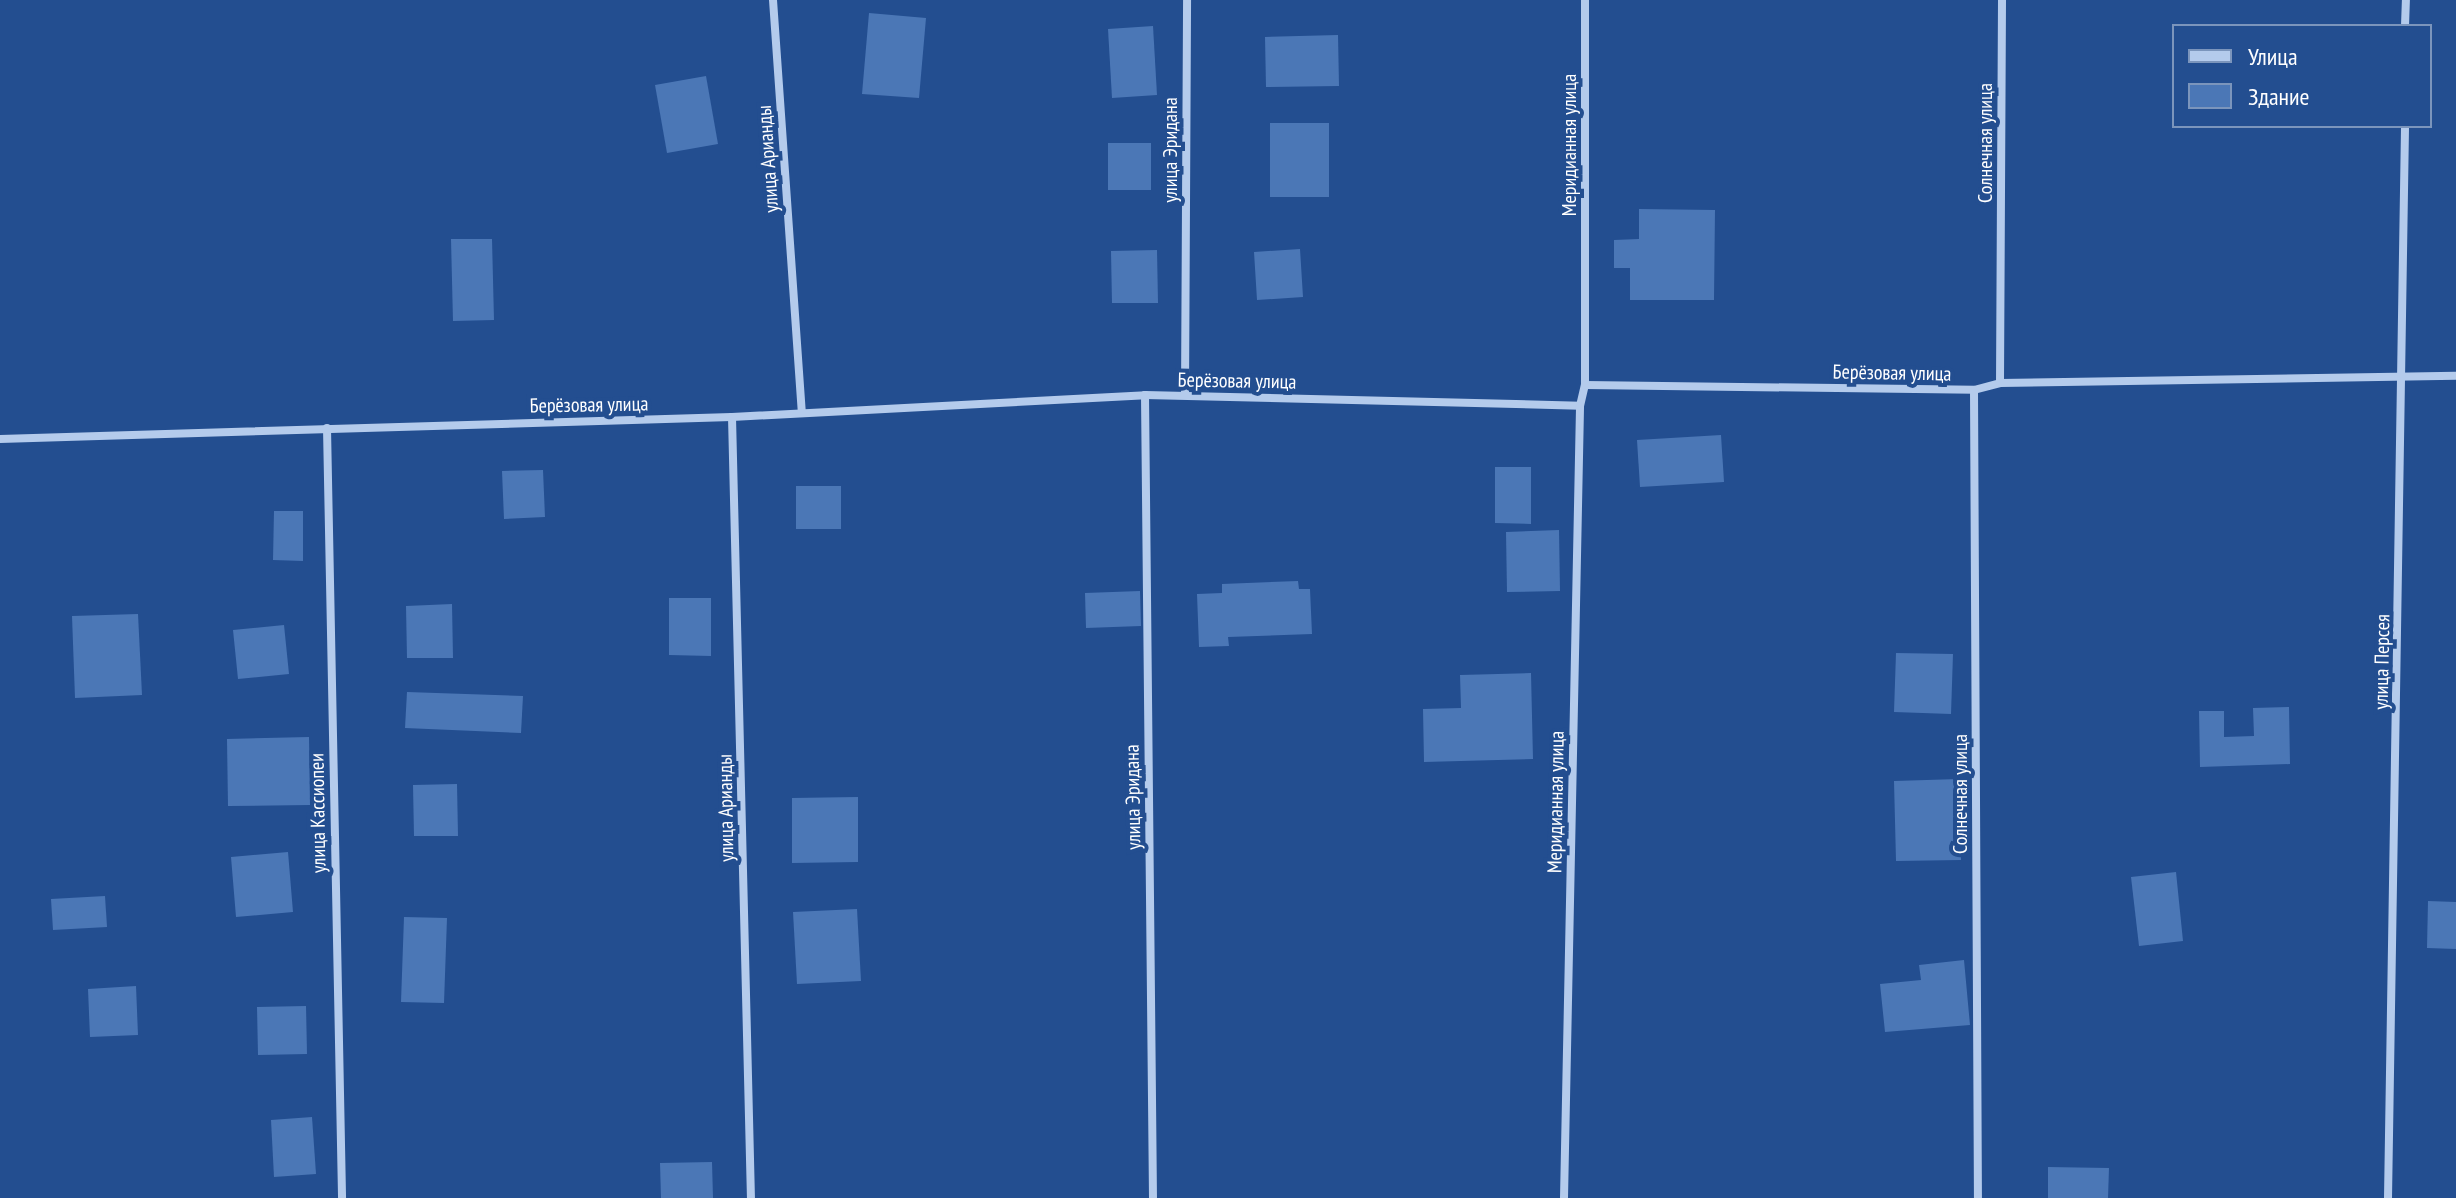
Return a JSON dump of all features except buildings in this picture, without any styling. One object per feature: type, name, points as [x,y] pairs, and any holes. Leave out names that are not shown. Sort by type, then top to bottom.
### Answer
[{"type":"street","name":"улица Арианды","points":[[773,0],[802,412]]},
{"type":"street","name":"улица Эридана","points":[[1185,395],[1187,0]]},
{"type":"street","name":"Меридианная улица","points":[[1585,0],[1585,385]]},
{"type":"street","name":"Солнечная улица","points":[[2000,383],[2002,0]]},
{"type":"street","points":[[2405,24],[2406,0]]},
{"type":"street","name":"улица Персея","points":[[2388,1198],[2405,128]]},
{"type":"street","name":"Берёзовая улица","points":[[1585,385],[1974,390],[2000,383],[2456,376]]},
{"type":"street","points":[[1580,406],[1585,385]]},
{"type":"street","name":"Солнечная улица","points":[[1974,390],[1978,1198]]},
{"type":"street","name":"Берёзовая улица","points":[[0,439],[732,417],[1145,395],[1580,406]]},
{"type":"street","name":"улица Эридана","points":[[1145,395],[1153,1198]]},
{"type":"street","name":"Меридианная улица","points":[[1564,1198],[1580,406]]},
{"type":"street","name":"улица Арианды","points":[[732,417],[751,1198]]},
{"type":"street","name":"улица Кассиопеи","points":[[327,428],[342,1198]]}]
